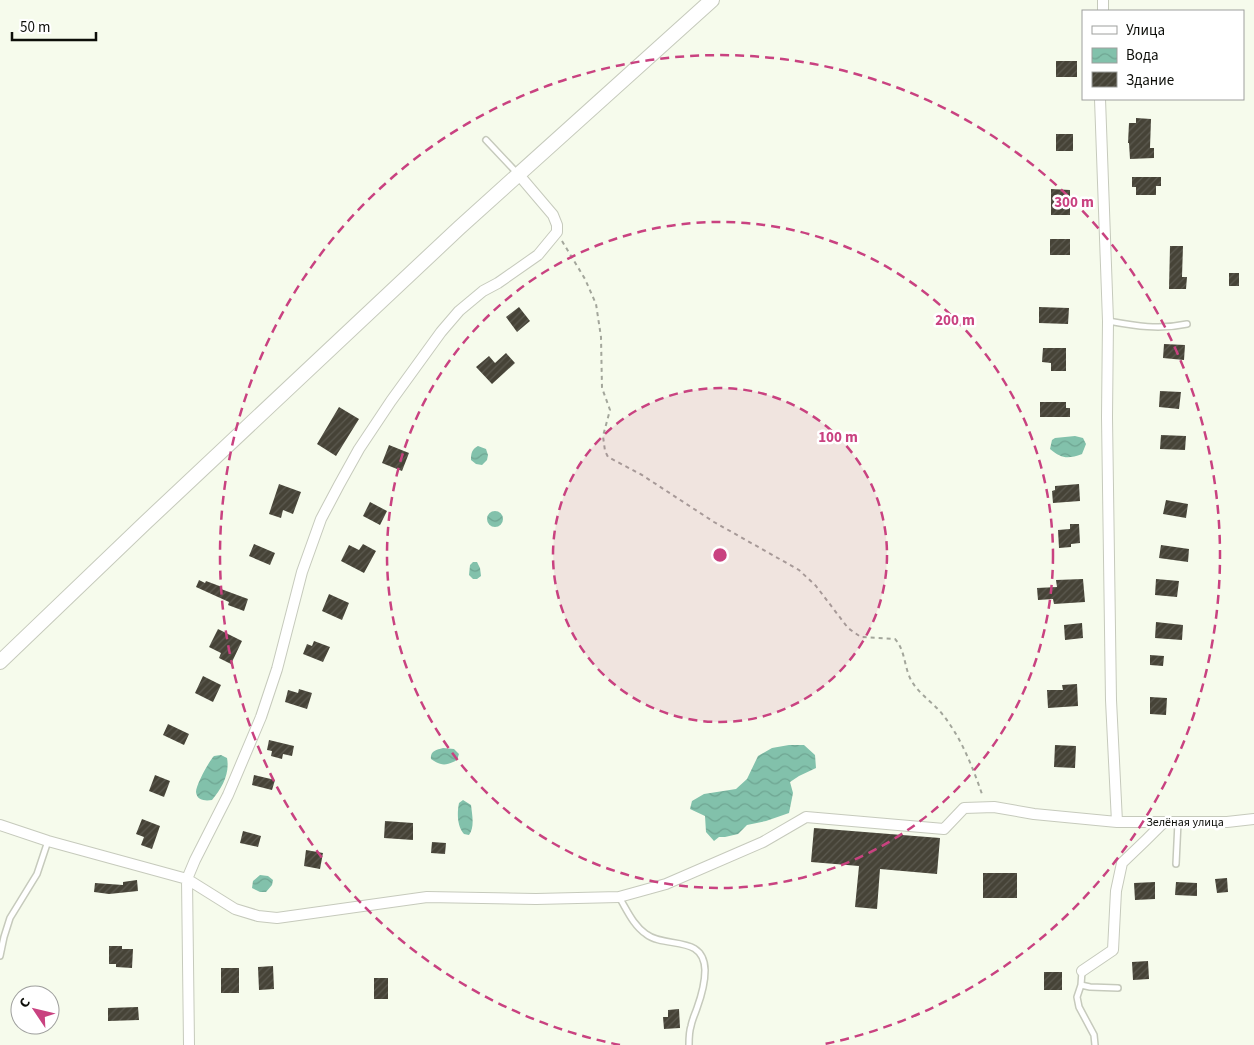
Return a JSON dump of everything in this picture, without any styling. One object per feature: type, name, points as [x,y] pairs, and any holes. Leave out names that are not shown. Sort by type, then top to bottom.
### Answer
[{"type":"main road","points":[[0,662],[152,516],[431,255],[712,0]]},
{"type":"street","points":[[1100,100],[1108,321],[1107,416],[1111,700],[1116,822]]},
{"type":"street","points":[[189,1045],[187,879],[228,795],[261,717],[278,669],[302,572],[321,518],[359,449],[441,332],[459,311],[483,290],[498,283],[538,255],[557,232],[557,225],[553,216],[519,175]]},
{"type":"street","name":"Зелёная улица","points":[[619,897],[666,884],[746,850],[764,842],[806,817],[944,829],[964,808],[987,807],[1034,814],[1116,822],[1227,822],[1254,819]]},
{"type":"street","points":[[1082,971],[1114,950],[1116,891],[1122,863],[1164,822]]},
{"type":"street","points":[[0,825],[48,841],[187,879],[235,909],[258,916],[277,918],[427,897],[536,899],[619,897]]},
{"type":"lane","points":[[486,140],[519,175]]},
{"type":"lane","points":[[1108,321],[1149,328],[1173,327],[1187,324]]},
{"type":"lane","points":[[1176,864],[1178,822]]},
{"type":"lane","points":[[0,956],[10,918],[37,874],[48,841]]},
{"type":"lane","points":[[619,897],[636,925],[647,936],[660,941],[691,946],[700,954],[704,962],[705,972],[702,989],[691,1025],[689,1045]]},
{"type":"lane","points":[[1082,971],[1077,997],[1079,1007],[1094,1035],[1095,1045]]},
{"type":"lane","points":[[1081,984],[1090,987],[1118,988]]},
{"type":"path","points":[[557,232],[585,278],[596,304],[601,337],[602,388],[610,410],[603,436],[608,458],[642,475],[714,522],[799,570],[816,586],[848,628],[861,637],[895,639],[902,650],[910,679],[924,697],[942,713],[955,731],[976,776],[987,807]]},
{"type":"water","points":[[1075,436],[1083,438],[1086,444],[1082,454],[1065,457],[1058,455],[1050,449],[1052,440],[1055,438]]},
{"type":"water","points":[[478,446],[486,449],[488,455],[487,460],[482,465],[476,464],[471,460],[474,448]]},
{"type":"water","points":[[495,511],[501,513],[503,519],[501,525],[495,527],[489,525],[487,519],[489,513]]},
{"type":"water","points":[[473,562],[477,562],[480,568],[481,576],[477,579],[473,579],[469,575],[470,565]]},
{"type":"water","points":[[804,745],[815,755],[816,768],[790,782],[793,793],[789,813],[747,825],[738,834],[719,837],[714,841],[706,832],[705,816],[690,809],[692,801],[704,794],[736,789],[747,779],[758,756],[772,748]]},
{"type":"water","points":[[443,748],[454,749],[459,754],[457,760],[444,764],[431,759],[436,750]]},
{"type":"water","points":[[221,755],[227,758],[228,764],[224,780],[212,800],[202,800],[196,792],[198,784],[214,756]]},
{"type":"water","points":[[463,800],[471,805],[473,824],[469,835],[464,834],[459,823],[459,803]]},
{"type":"water","points":[[260,875],[268,876],[273,880],[272,885],[266,892],[260,892],[252,888],[253,881]]},
{"type":"building","points":[[1056,61],[1077,61],[1077,77],[1056,77]]},
{"type":"building","points":[[1136,118],[1151,119],[1150,148],[1154,148],[1154,158],[1130,159],[1128,143],[1129,123],[1136,123]]},
{"type":"building","points":[[1056,134],[1073,134],[1073,151],[1056,151]]},
{"type":"building","points":[[1132,177],[1161,177],[1161,186],[1156,186],[1156,195],[1136,195],[1136,187],[1132,187]]},
{"type":"building","points":[[1051,189],[1070,190],[1070,215],[1051,215]]},
{"type":"building","points":[[1050,239],[1070,239],[1070,255],[1050,255]]},
{"type":"building","points":[[1170,246],[1183,246],[1182,277],[1187,277],[1186,289],[1169,289]]},
{"type":"building","points":[[1229,273],[1239,273],[1239,286],[1229,286]]},
{"type":"building","points":[[519,307],[530,321],[517,332],[506,317]]},
{"type":"building","points":[[1039,307],[1069,308],[1068,324],[1039,323]]},
{"type":"building","points":[[1164,344],[1185,345],[1184,360],[1163,358]]},
{"type":"building","points":[[1043,348],[1066,348],[1066,371],[1051,371],[1051,363],[1042,362]]},
{"type":"building","points":[[506,353],[515,363],[492,384],[476,367],[489,356],[495,363]]},
{"type":"building","points":[[1160,391],[1181,392],[1179,409],[1159,407]]},
{"type":"building","points":[[1040,402],[1066,402],[1066,408],[1070,408],[1070,417],[1040,417]]},
{"type":"building","points":[[339,407],[359,419],[336,456],[317,444]]},
{"type":"building","points":[[1161,435],[1186,436],[1185,450],[1160,449]]},
{"type":"building","points":[[389,445],[409,453],[402,471],[382,463]]},
{"type":"building","points":[[279,484],[301,492],[293,514],[283,510],[281,518],[269,514]]},
{"type":"building","points":[[1079,484],[1080,501],[1053,503],[1052,491],[1055,490],[1055,486]]},
{"type":"building","points":[[1166,500],[1188,504],[1186,518],[1163,514]]},
{"type":"building","points":[[370,502],[387,511],[380,525],[363,516]]},
{"type":"building","points":[[1070,524],[1079,524],[1080,543],[1071,544],[1071,547],[1059,548],[1058,530],[1070,529]]},
{"type":"building","points":[[254,544],[275,553],[270,565],[249,556]]},
{"type":"building","points":[[363,544],[376,551],[364,573],[341,561],[349,545],[359,550]]},
{"type":"building","points":[[1161,545],[1189,549],[1188,562],[1159,558]]},
{"type":"building","points":[[1083,579],[1085,602],[1054,604],[1053,599],[1038,600],[1037,588],[1057,587],[1056,580]]},
{"type":"building","points":[[1156,579],[1179,581],[1177,597],[1155,595]]},
{"type":"building","points":[[199,580],[222,587],[221,589],[248,599],[244,611],[228,605],[229,602],[196,587]]},
{"type":"building","points":[[329,594],[349,603],[342,620],[322,611]]},
{"type":"building","points":[[1156,622],[1183,625],[1182,640],[1155,638]]},
{"type":"building","points":[[1082,623],[1083,638],[1065,640],[1064,625]]},
{"type":"building","points":[[218,629],[242,641],[231,664],[219,658],[221,653],[209,647]]},
{"type":"building","points":[[314,641],[330,647],[323,662],[303,654],[307,644],[312,646]]},
{"type":"building","points":[[1150,655],[1164,656],[1163,666],[1150,665]]},
{"type":"building","points":[[203,676],[221,685],[213,702],[195,693]]},
{"type":"building","points":[[1077,684],[1078,706],[1048,708],[1047,690],[1063,690],[1062,685]]},
{"type":"building","points":[[299,689],[312,693],[307,709],[285,702],[288,690],[298,693]]},
{"type":"building","points":[[1150,697],[1167,698],[1166,715],[1150,714]]},
{"type":"building","points":[[168,724],[189,734],[184,745],[163,735]]},
{"type":"building","points":[[269,740],[294,746],[292,756],[283,754],[282,759],[271,756],[272,751],[267,750]]},
{"type":"building","points":[[1055,745],[1076,746],[1075,768],[1054,767]]},
{"type":"building","points":[[155,775],[170,781],[164,797],[149,791]]},
{"type":"building","points":[[254,775],[275,780],[272,790],[252,785]]},
{"type":"building","points":[[142,819],[160,826],[152,849],[141,845],[144,837],[136,834]]},
{"type":"building","points":[[385,821],[413,823],[413,840],[384,838]]},
{"type":"building","points":[[814,828],[940,838],[937,874],[880,869],[877,909],[855,907],[859,866],[811,862]]},
{"type":"building","points":[[243,831],[261,836],[258,847],[240,843]]},
{"type":"building","points":[[432,842],[446,843],[445,854],[431,853]]},
{"type":"building","points":[[306,850],[323,853],[320,869],[304,866]]},
{"type":"building","points":[[983,873],[1017,873],[1017,898],[983,898]]},
{"type":"building","points":[[1227,878],[1228,892],[1217,893],[1215,879]]},
{"type":"building","points":[[137,880],[138,891],[109,894],[94,892],[95,883],[123,885],[123,882]]},
{"type":"building","points":[[1155,882],[1155,899],[1135,900],[1134,883]]},
{"type":"building","points":[[1176,882],[1197,883],[1197,896],[1175,895]]},
{"type":"building","points":[[109,946],[122,946],[122,949],[133,949],[132,968],[116,967],[116,964],[109,964]]},
{"type":"building","points":[[1148,961],[1149,979],[1133,980],[1132,962]]},
{"type":"building","points":[[273,966],[274,989],[259,990],[258,967]]},
{"type":"building","points":[[221,968],[239,968],[239,993],[221,993]]},
{"type":"building","points":[[1044,972],[1062,972],[1062,990],[1044,990]]},
{"type":"building","points":[[374,978],[388,978],[388,999],[374,999]]},
{"type":"building","points":[[138,1007],[139,1020],[108,1021],[108,1008]]},
{"type":"building","points":[[679,1009],[680,1028],[664,1029],[663,1017],[668,1017],[668,1010]]}]
